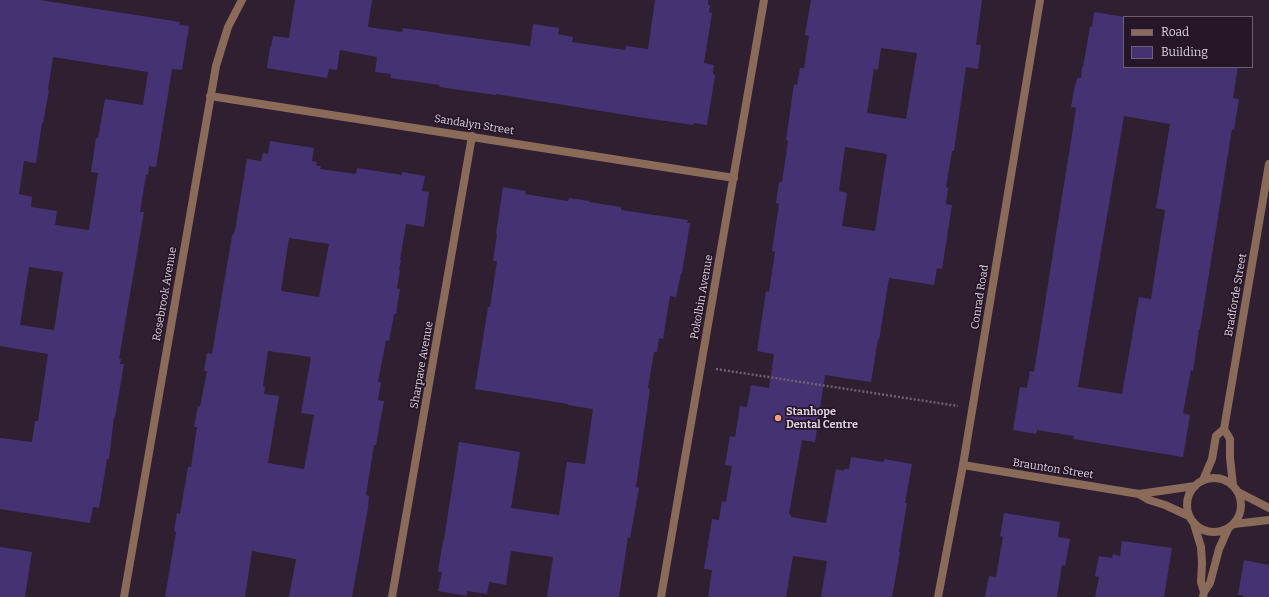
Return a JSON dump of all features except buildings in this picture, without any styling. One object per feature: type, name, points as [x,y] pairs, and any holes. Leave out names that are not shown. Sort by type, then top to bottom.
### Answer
[{"type":"street","name":"Pokolbin Avenue","points":[[661,597],[764,0]]},
{"type":"street","name":"Conrad Road","points":[[938,597],[963,465],[1040,0]]},
{"type":"street","name":"Rosebrook Avenue","points":[[124,597],[210,96],[216,66],[238,1]]},
{"type":"street","name":"Sandalyn Street","points":[[210,96],[734,178]]},
{"type":"street","name":"Sharpave Avenue","points":[[392,597],[472,136]]},
{"type":"street","name":"Bradforde Street","points":[[1203,480],[1212,459],[1216,436],[1224,429],[1269,164]]},
{"type":"street","name":"Bradforde Street","points":[[1224,429],[1230,439],[1230,458],[1233,485]]},
{"type":"street","name":"Braunton Street","points":[[963,465],[1139,494],[1195,486]]},
{"type":"street","points":[[1218,478],[1233,485],[1242,501],[1242,510],[1239,518],[1231,527],[1219,548],[1210,583],[1203,595],[1201,547],[1194,524],[1187,509],[1188,501],[1190,493],[1195,486],[1203,480],[1218,478]]},
{"type":"street","points":[[1238,492],[1269,508]]},
{"type":"street","name":"Braunton Street","points":[[1139,494],[1149,500],[1166,505],[1189,516]]},
{"type":"street","points":[[1194,524],[1210,532],[1219,532],[1231,527],[1269,520]]},
{"type":"path","points":[[715,368],[972,408]]},
{"type":"place","name":"Stanhope Dental Centre","points":[[778,418]]}]
